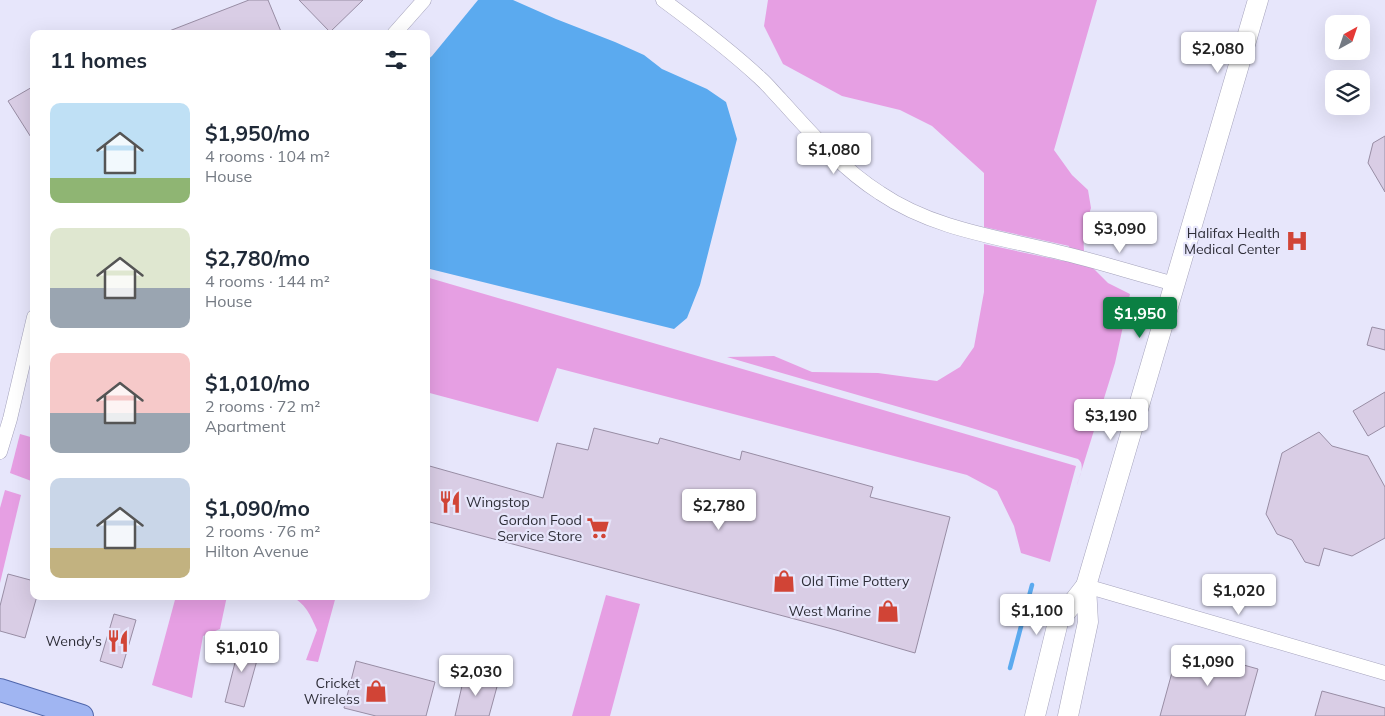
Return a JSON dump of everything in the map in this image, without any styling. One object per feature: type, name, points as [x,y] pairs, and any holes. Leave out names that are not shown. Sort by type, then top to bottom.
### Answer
[{"type":"main road","points":[[1068,716],[1088,622],[1086,586],[1258,0]]},
{"type":"main road","points":[[1034,716],[1058,622],[1086,586]]},
{"type":"main road","points":[[0,690],[82,716]]},
{"type":"street","points":[[398,30],[424,0]]},
{"type":"street","points":[[663,0],[701,28],[761,79],[839,161],[858,178],[880,194],[906,209],[934,221],[971,232],[1058,252],[1175,284]]},
{"type":"street","points":[[0,452],[10,419],[30,334]]},
{"type":"street","points":[[1086,586],[1385,673]]},
{"type":"shaded area","points":[[768,0],[1097,0],[1054,150],[1072,175],[1088,190],[1091,208],[1083,232],[1084,251],[1090,265],[1108,283],[1130,294],[1115,363],[1081,472],[1082,464],[1078,459],[727,357],[774,356],[812,372],[878,373],[937,381],[960,367],[974,347],[984,292],[984,244],[1063,261],[1069,246],[984,227],[984,173],[932,126],[900,110],[842,96],[783,64],[764,26]]},
{"type":"shaded area","points":[[430,278],[1076,466],[1050,562],[1021,553],[1014,526],[997,491],[967,475],[557,368],[538,422],[430,393]]},
{"type":"shaded area","points":[[20,434],[30,437],[30,480],[10,473]]},
{"type":"shaded area","points":[[5,490],[21,495],[0,583],[0,508]]},
{"type":"shaded area","points":[[606,595],[640,604],[610,716],[572,716]]},
{"type":"shaded area","points":[[175,600],[226,600],[220,629],[203,636],[192,698],[152,685]]},
{"type":"shaded area","points":[[297,600],[335,600],[318,662],[306,660],[317,630],[310,615]]},
{"type":"water","points":[[478,0],[513,0],[644,55],[662,69],[707,89],[726,102],[737,139],[700,285],[687,318],[674,329],[430,269],[430,58]]},
{"type":"building","points":[[249,0],[268,0],[280,30],[172,30]]},
{"type":"building","points":[[299,0],[363,0],[332,30],[328,30]]},
{"type":"building","points":[[30,88],[30,136],[8,101]]},
{"type":"building","points":[[1385,136],[1385,192],[1368,163],[1373,143]]},
{"type":"building","points":[[1372,327],[1385,330],[1385,350],[1367,345]]},
{"type":"building","points":[[1385,392],[1385,426],[1368,436],[1353,411]]},
{"type":"building","points":[[594,428],[658,444],[660,438],[740,460],[742,451],[873,487],[870,497],[950,517],[915,653],[836,630],[430,522],[430,466],[543,498],[557,443],[588,450]]},
{"type":"building","points":[[1319,432],[1332,446],[1368,456],[1385,487],[1385,538],[1352,556],[1324,548],[1319,566],[1305,562],[1292,540],[1277,534],[1266,514],[1282,453]]},
{"type":"building","points":[[8,574],[30,580],[30,600],[36,600],[25,638],[0,631],[0,606]]},
{"type":"building","name":"Wendy's","points":[[114,614],[136,620],[122,668],[100,661]]},
{"type":"building","points":[[242,635],[254,639],[251,651],[259,653],[244,707],[225,702]]},
{"type":"building","points":[[1179,647],[1258,669],[1245,716],[1160,716]]},
{"type":"building","points":[[356,661],[435,682],[426,716],[376,716],[344,708]]},
{"type":"building","points":[[465,673],[498,683],[489,716],[455,716]]},
{"type":"building","points":[[1322,691],[1385,708],[1385,716],[1315,716]]},
{"type":"waterway","points":[[1010,668],[1032,585]]},
{"type":"place","name":"Halifax Health Medical Center","points":[[1297,241]]},
{"type":"place","name":"Wingstop","points":[[450,502]]},
{"type":"place","name":"Gordon Food Service Store","points":[[598,528]]},
{"type":"place","name":"Old Time Pottery","points":[[784,581]]},
{"type":"place","name":"West Marine","points":[[888,611]]},
{"type":"place","name":"Wendy's","points":[[118,641]]},
{"type":"place","name":"Cricket Wireless","points":[[376,691]]}]
